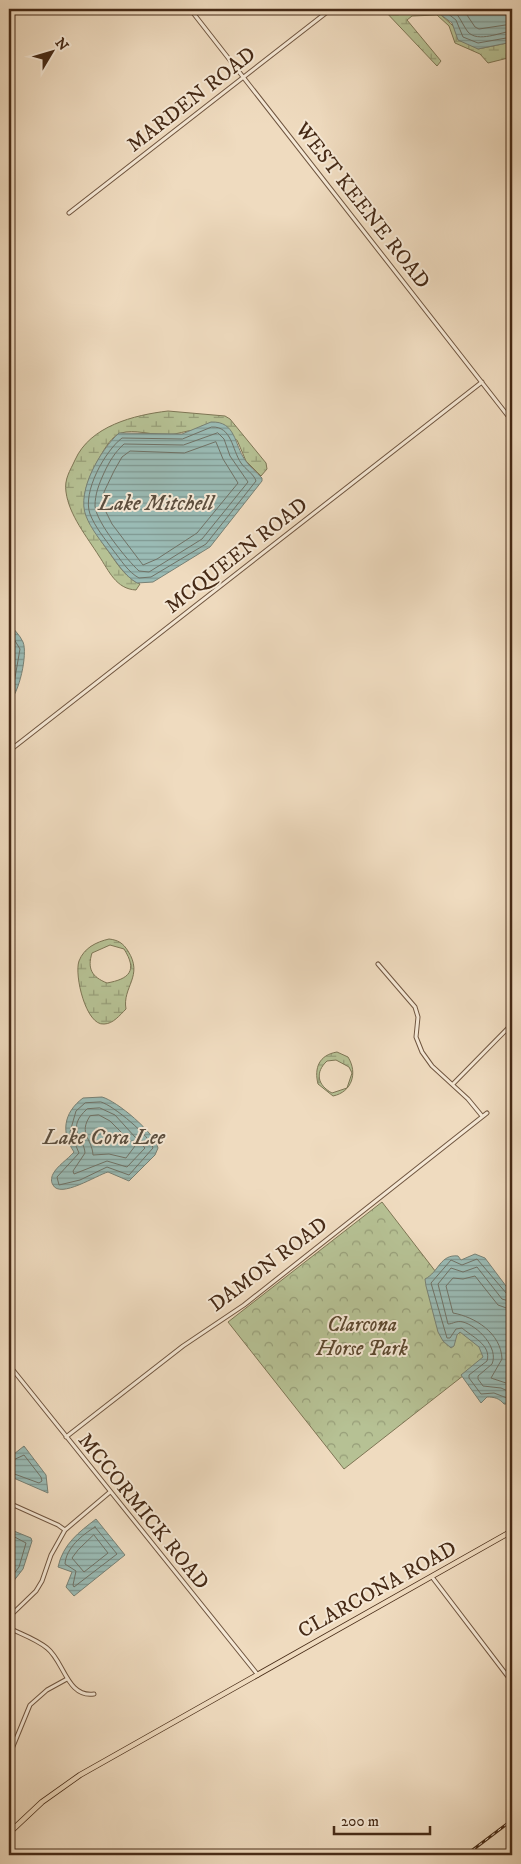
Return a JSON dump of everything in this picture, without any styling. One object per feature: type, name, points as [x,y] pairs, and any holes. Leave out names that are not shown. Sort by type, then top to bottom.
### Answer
[{"type":"main road","name":"CLARCONA ROAD","points":[[9,1833],[42,1802],[80,1775],[512,1531]]},
{"type":"street","name":"WEST KEENE ROAD","points":[[190,9],[512,421]]},
{"type":"street","name":"MARDEN ROAD","points":[[69,213],[331,9]]},
{"type":"street","name":"MCQUEEN ROAD","points":[[9,751],[482,382]]},
{"type":"street","points":[[378,964],[414,1007],[418,1017],[416,1037],[422,1052],[432,1066],[453,1084],[482,1116]]},
{"type":"street","points":[[453,1084],[512,1024]]},
{"type":"street","name":"DAMON ROAD","points":[[66,1437],[183,1346],[244,1305],[487,1112]]},
{"type":"street","name":"MCCORMICK ROAD","points":[[9,1365],[258,1675]]},
{"type":"street","points":[[9,1617],[36,1592],[51,1555],[65,1530],[110,1492]]},
{"type":"street","points":[[9,1503],[65,1530]]},
{"type":"street","points":[[432,1577],[512,1682]]},
{"type":"street","points":[[9,1628],[47,1648],[61,1666],[67,1679],[80,1692],[88,1695],[94,1694]]},
{"type":"street","points":[[9,1756],[30,1705],[48,1690],[67,1679]]},
{"type":"green space","points":[[383,9],[410,11],[433,9],[478,49],[512,42],[512,57],[488,63],[480,54],[455,43],[449,26],[437,15],[412,16],[407,20],[441,61],[437,66]]},
{"type":"green space","points":[[168,411],[225,416],[230,419],[266,463],[267,469],[261,476],[246,461],[237,440],[196,430],[166,435],[126,432],[121,433],[109,442],[92,471],[87,484],[85,507],[93,529],[101,541],[127,575],[140,584],[136,590],[129,589],[118,583],[110,573],[79,526],[68,501],[67,479],[82,448],[102,431],[128,419]]},
{"type":"green space","points":[[112,939],[122,944],[128,951],[134,968],[127,994],[126,1009],[107,1024],[98,1022],[87,1009],[78,977],[81,956],[91,946],[104,940]],"holes":[[[110,945],[124,949],[131,968],[126,976],[107,983],[94,975],[90,964],[92,953]]]},
{"type":"green space","points":[[337,1052],[348,1057],[353,1069],[349,1086],[345,1090],[340,1094],[333,1096],[318,1084],[317,1078],[319,1063]],"holes":[[[336,1060],[349,1067],[352,1073],[347,1088],[332,1093],[323,1086],[319,1074],[327,1061]]]},
{"type":"green space","name":"Clarcona Horse Park","points":[[382,1202],[496,1350],[344,1469],[228,1322]]},
{"type":"water","points":[[433,9],[512,9],[512,42],[478,49],[458,40],[452,23]]},
{"type":"water","name":"Lake Mitchell","points":[[211,422],[225,425],[230,429],[241,454],[262,478],[262,481],[210,547],[153,582],[137,583],[118,565],[93,530],[86,516],[84,495],[92,471],[105,449],[119,433],[182,434]]},
{"type":"water","points":[[9,623],[23,642],[24,655],[19,683],[13,698],[9,702]]},
{"type":"water","name":"Lake Cora Lee","points":[[102,1097],[126,1111],[143,1126],[158,1148],[155,1155],[129,1181],[108,1172],[71,1188],[57,1189],[52,1183],[53,1174],[74,1152],[67,1138],[66,1131],[66,1124],[71,1110],[83,1098]]},
{"type":"water","points":[[475,1254],[485,1258],[512,1294],[512,1404],[504,1404],[498,1399],[490,1397],[487,1397],[481,1403],[461,1375],[483,1357],[479,1347],[460,1332],[457,1335],[454,1346],[451,1348],[443,1341],[438,1332],[426,1286],[425,1279],[447,1258],[458,1256],[461,1260]]},
{"type":"water","points":[[24,1446],[46,1475],[48,1493],[9,1476],[9,1458]]},
{"type":"water","points":[[96,1519],[125,1555],[74,1596],[66,1587],[72,1572],[58,1567],[60,1559],[68,1545]]},
{"type":"water","points":[[9,1529],[31,1538],[32,1541],[23,1569],[9,1587]]},
{"type":"railway","points":[[466,1855],[512,1820]]}]
